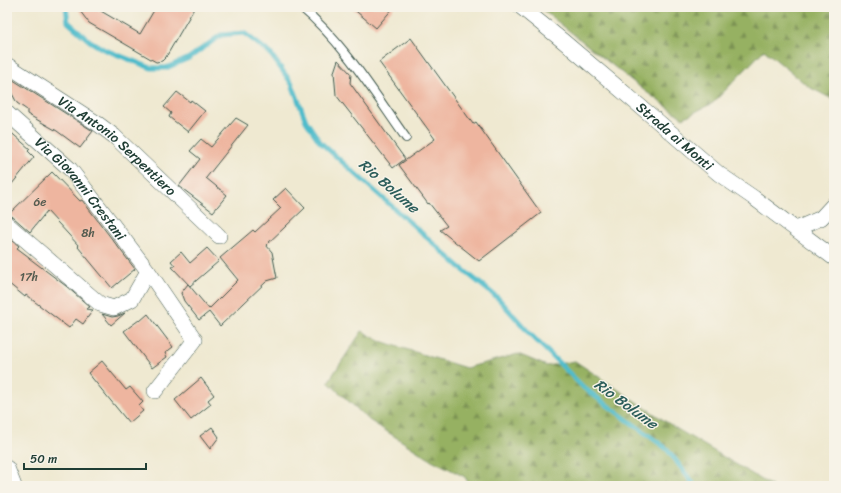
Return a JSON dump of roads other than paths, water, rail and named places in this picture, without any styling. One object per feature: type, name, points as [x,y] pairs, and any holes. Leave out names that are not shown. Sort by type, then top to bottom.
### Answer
[{"type":"street","name":"Strada ai Monti","points":[[521,7],[719,174],[754,198],[834,258]]},
{"type":"street","name":"Via Antonio Serpentiero","points":[[7,65],[114,136],[219,236]]},
{"type":"street","name":"Via Giovanni Crestani","points":[[7,113],[70,169],[148,271],[195,340],[155,391]]},
{"type":"street","points":[[796,229],[821,218],[834,204]]},
{"type":"street","points":[[7,224],[100,304],[114,308],[132,299],[148,271]]},
{"type":"street","points":[[7,468],[14,486]]},
{"type":"lane","points":[[301,7],[318,21],[356,67],[406,138]]},
{"type":"waterway","name":"Rio Bolume","points":[[66,7],[68,22],[90,41],[103,49],[151,68],[166,68],[189,58],[221,35],[244,33],[270,53],[292,84],[306,121],[320,142],[461,268],[499,299],[529,333],[584,388],[667,449],[695,486]]}]
